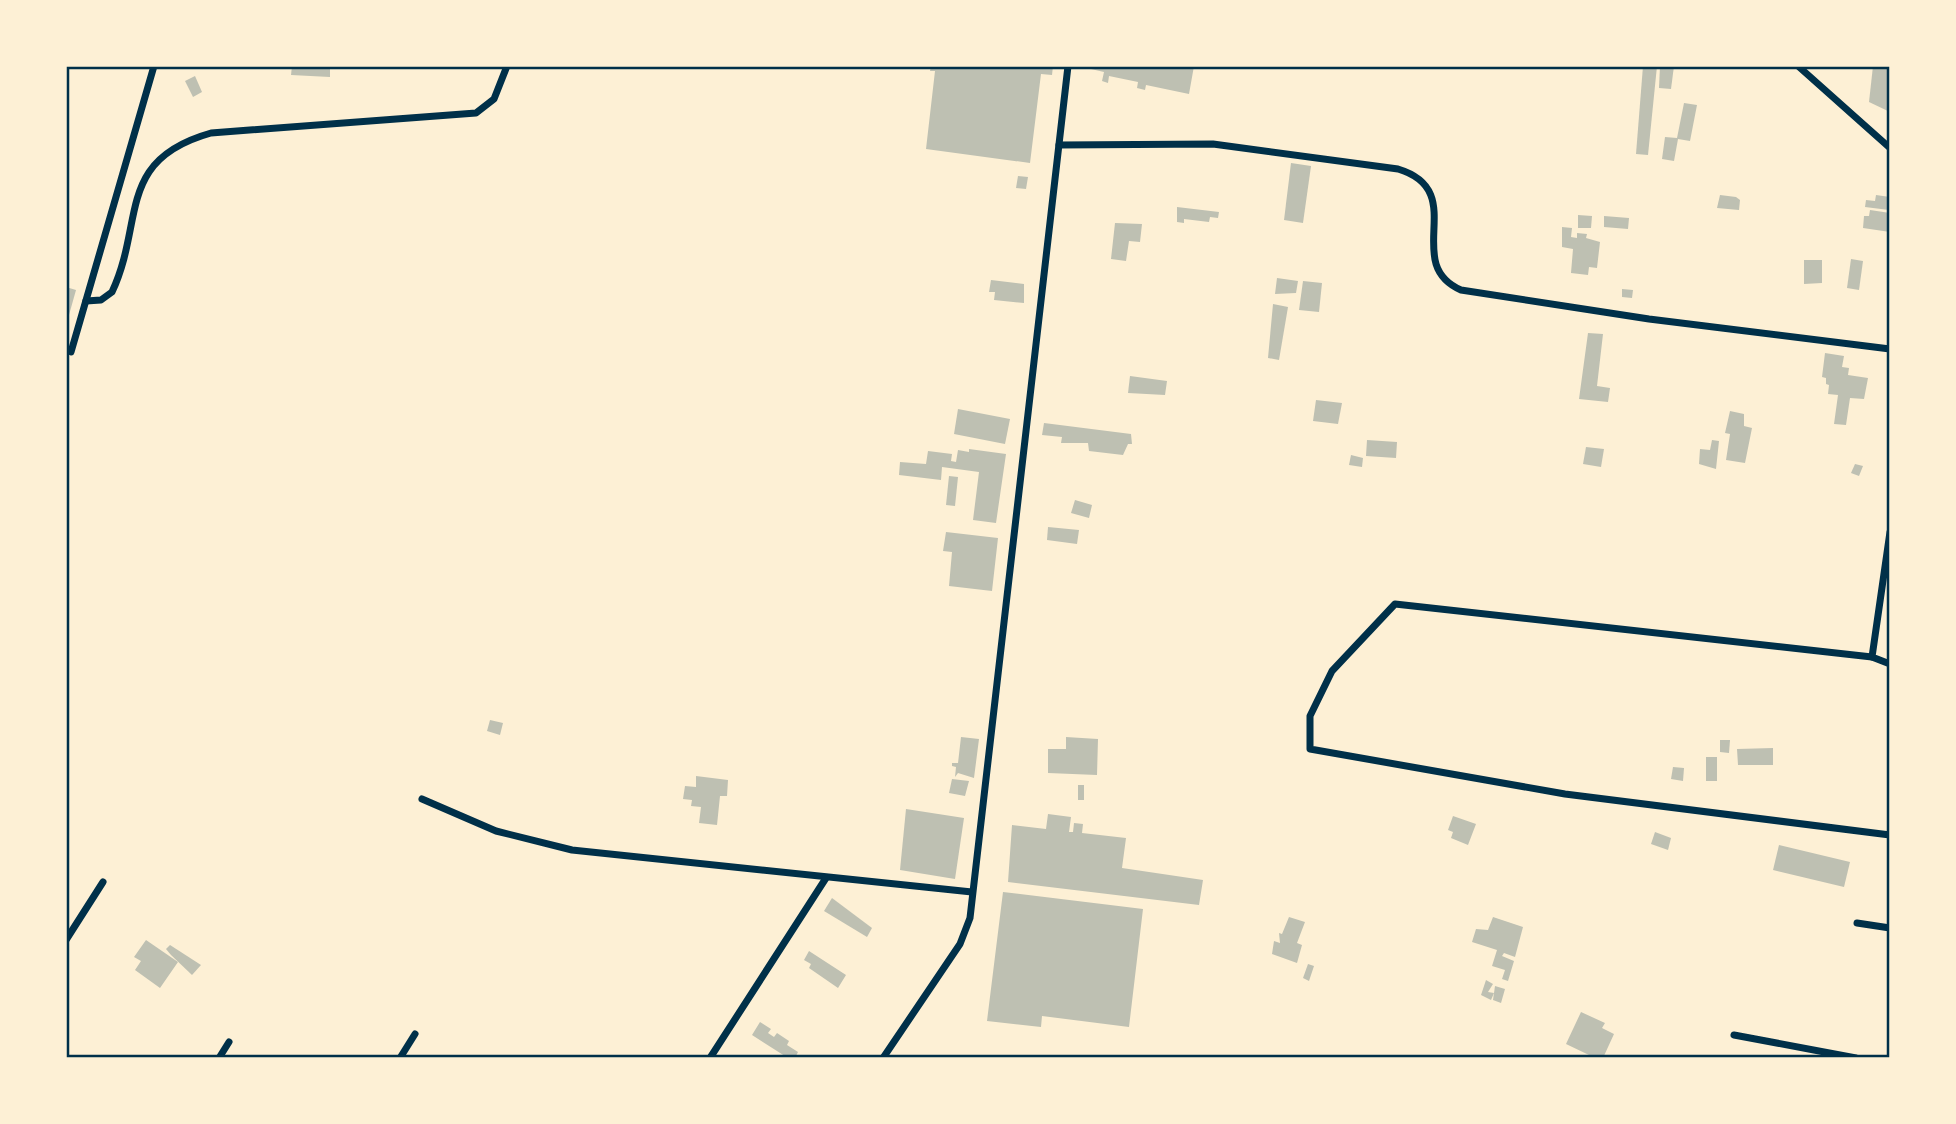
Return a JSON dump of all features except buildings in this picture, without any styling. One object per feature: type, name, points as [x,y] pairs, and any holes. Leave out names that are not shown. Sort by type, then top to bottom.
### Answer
[{"type":"street","points":[[71,352],[155,66]]},
{"type":"street","points":[[86,301],[101,300],[112,292],[140,185],[155,163],[182,143],[211,133],[438,118],[476,113],[494,99],[507,66]]},
{"type":"street","points":[[883,1058],[960,944],[970,918],[1068,66]]},
{"type":"street","points":[[1798,66],[1889,148]]},
{"type":"street","points":[[1059,145],[1204,143],[1398,169],[1422,179],[1429,189],[1433,204],[1436,269],[1441,278],[1461,290],[1649,319],[1889,349]]},
{"type":"street","points":[[1872,657],[1889,532]]},
{"type":"street","points":[[1889,664],[1872,657],[1395,604],[1332,671],[1310,716],[1310,749],[1565,794],[1889,835]]},
{"type":"street","points":[[422,799],[496,831],[572,850],[972,892]]},
{"type":"street","points":[[710,1058],[826,878]]},
{"type":"street","points":[[66,940],[103,882]]},
{"type":"street","points":[[1857,923],[1889,928]]},
{"type":"street","points":[[400,1058],[415,1034]]},
{"type":"street","points":[[1734,1035],[1856,1058]]},
{"type":"street","points":[[219,1058],[229,1042]]}]
